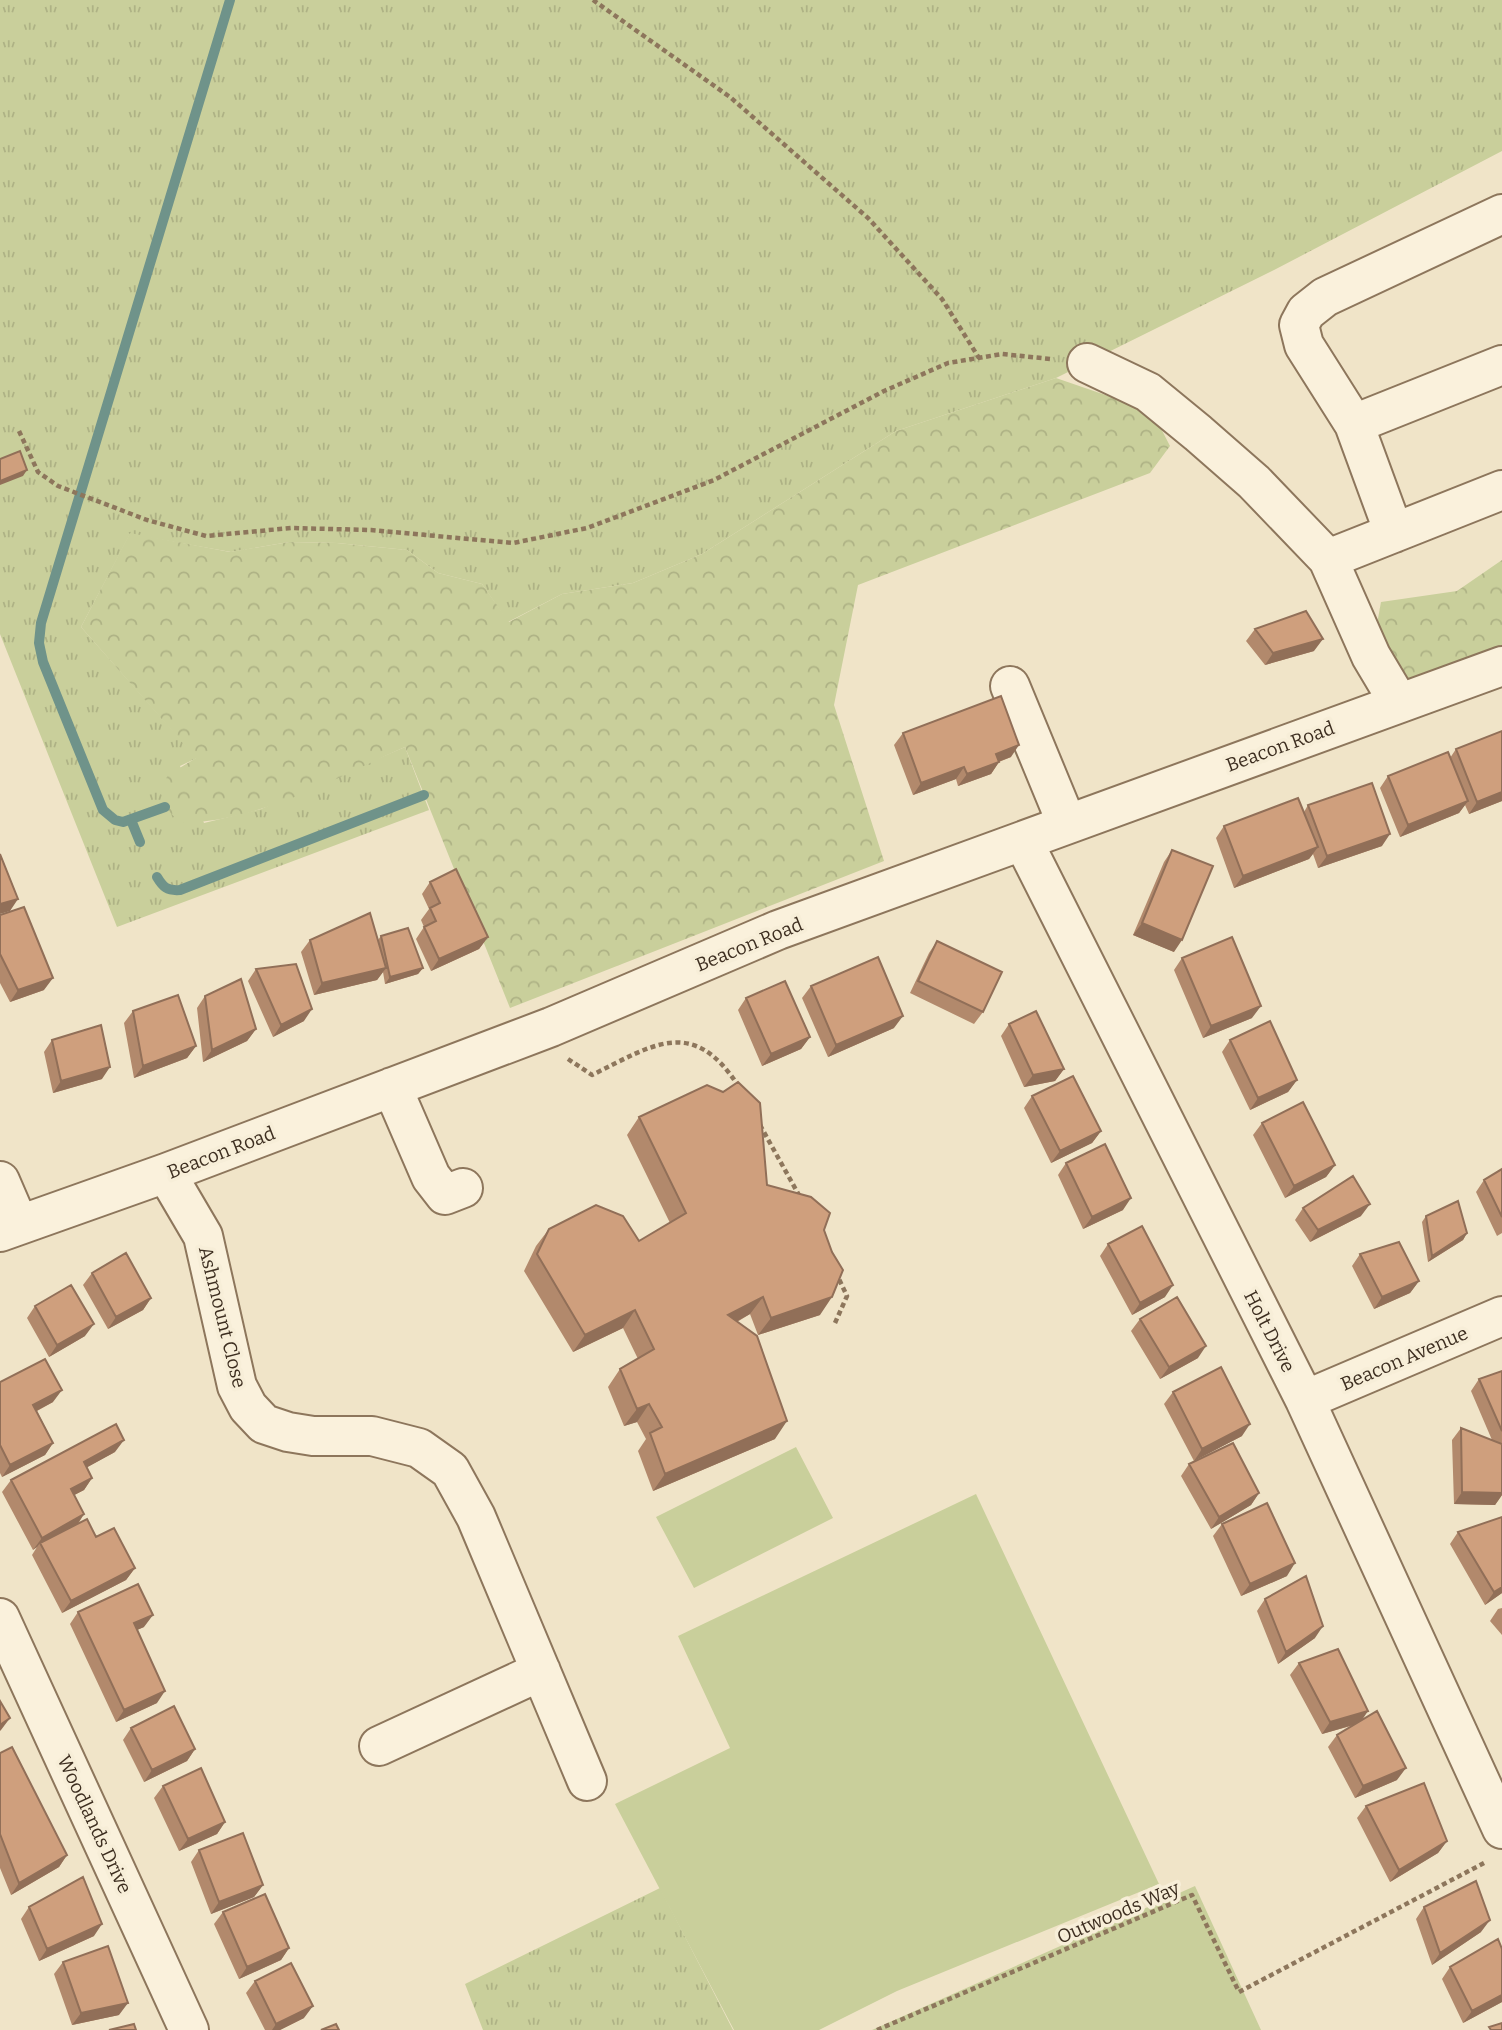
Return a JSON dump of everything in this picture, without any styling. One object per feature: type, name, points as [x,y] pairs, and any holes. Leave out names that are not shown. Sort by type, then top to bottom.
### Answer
[{"type":"street","points":[[1394,533],[1354,424],[1304,345],[1299,325],[1306,312],[1325,297],[1502,214]]},
{"type":"street","points":[[1087,363],[1149,392],[1254,482],[1328,559],[1371,656],[1399,703]]},
{"type":"street","points":[[1354,424],[1502,365]]},
{"type":"street","points":[[1328,559],[1502,490]]},
{"type":"street","name":"Beacon Road","points":[[10,1229],[166,1173],[551,1027],[778,930],[1502,666]]},
{"type":"street","points":[[1010,686],[1067,824]]},
{"type":"street","name":"Holt Drive","points":[[1023,841],[1305,1400],[1496,1844]]},
{"type":"street","points":[[392,1087],[431,1177],[445,1195],[463,1188]]},
{"type":"street","name":"Ashmount Close","points":[[166,1173],[203,1236],[237,1387],[248,1407],[264,1424],[288,1432],[313,1436],[372,1436],[419,1448],[450,1470],[476,1517],[587,1781]]},
{"type":"street","points":[[0,1181],[10,1229]]},
{"type":"street","name":"Beacon Avenue","points":[[1305,1400],[1502,1316]]},
{"type":"street","name":"Woodlands Drive","points":[[0,1618],[189,2030]]},
{"type":"street","points":[[379,1746],[541,1671]]},
{"type":"path","points":[[593,0],[730,97],[868,218],[942,299],[979,358]]},
{"type":"path","points":[[19,431],[38,472],[58,486],[147,520],[206,536],[291,528],[371,530],[513,543],[587,528],[714,480],[884,391],[948,363],[1002,354],[1087,363]]},
{"type":"path","points":[[562,1055],[593,1075],[660,1042],[689,1042],[716,1057],[743,1094]]},
{"type":"path","points":[[755,1115],[800,1198]]},
{"type":"path","points":[[835,1323],[847,1296],[837,1275]]},
{"type":"path","name":"Outwoods Way","points":[[877,2030],[1192,1895],[1239,1992],[1496,1844]]},
{"type":"green space","points":[[0,0],[1502,0],[1502,151],[1276,269],[1056,378],[896,431],[702,554],[633,583],[562,594],[508,622],[482,584],[438,573],[407,550],[337,543],[289,542],[231,552],[130,534],[81,627],[197,758],[180,766],[204,823],[261,809],[405,747],[429,810],[117,927],[0,634]]},
{"type":"green space","points":[[1056,378],[1152,411],[1170,446],[1150,473],[858,585],[834,705],[884,861],[510,1008],[405,747],[296,797],[267,807],[210,821],[180,823],[165,807],[160,789],[168,775],[196,758],[81,627],[130,533],[230,552],[289,542],[337,543],[407,550],[438,573],[482,584],[509,622],[562,594],[633,583],[702,554],[896,431]]},
{"type":"green space","points":[[1502,560],[1502,664],[1399,703],[1371,657],[1381,602],[1457,591]]},
{"type":"green space","points":[[796,1447],[833,1518],[694,1588],[656,1517]]},
{"type":"green space","points":[[976,1494],[1159,1884],[897,1991],[819,2030],[734,2030],[615,1804],[730,1748],[678,1636]]},
{"type":"green space","points":[[1195,1886],[1261,2030],[872,2030]]},
{"type":"green space","points":[[660,1888],[733,2030],[483,2030],[465,1984]]},
{"type":"building","points":[[20,451],[27,470],[0,481],[0,459]]},
{"type":"building","points":[[1306,611],[1323,639],[1273,653],[1255,629]]},
{"type":"building","points":[[1001,696],[1019,745],[996,754],[999,762],[967,774],[964,767],[921,783],[903,733]]},
{"type":"building","points":[[1502,731],[1502,792],[1477,802],[1456,749]]},
{"type":"building","points":[[1448,752],[1468,801],[1408,825],[1388,776]]},
{"type":"building","points":[[1372,783],[1390,834],[1327,856],[1308,805]]},
{"type":"building","points":[[1298,798],[1318,847],[1243,876],[1224,826]]},
{"type":"building","points":[[1172,850],[1213,866],[1182,940],[1142,923]]},
{"type":"building","points":[[0,854],[18,899],[0,904]]},
{"type":"building","points":[[456,869],[488,937],[439,959],[424,927],[436,921],[430,908],[440,903],[430,882]]},
{"type":"building","points":[[24,907],[53,978],[18,990],[0,954],[0,915]]},
{"type":"building","points":[[370,913],[386,968],[322,983],[310,940]]},
{"type":"building","points":[[408,928],[423,968],[390,977],[381,936]]},
{"type":"building","points":[[1232,937],[1261,1006],[1211,1026],[1182,958]]},
{"type":"building","points":[[937,941],[1002,972],[983,1012],[918,981]]},
{"type":"building","points":[[878,957],[903,1016],[836,1045],[811,986]]},
{"type":"building","points":[[296,964],[312,1009],[281,1025],[256,969]]},
{"type":"building","points":[[241,979],[256,1029],[212,1050],[205,996]]},
{"type":"building","points":[[785,981],[810,1037],[771,1054],[746,998]]},
{"type":"building","points":[[178,995],[196,1046],[143,1066],[133,1011]]},
{"type":"building","points":[[1036,1011],[1064,1069],[1033,1075],[1009,1024]]},
{"type":"building","points":[[1270,1021],[1297,1080],[1258,1098],[1230,1040]]},
{"type":"building","points":[[101,1025],[110,1067],[61,1081],[52,1040]]},
{"type":"building","points":[[1073,1076],[1101,1131],[1060,1151],[1032,1096]]},
{"type":"building","points":[[738,1082],[760,1103],[767,1185],[811,1197],[830,1213],[824,1230],[832,1252],[843,1270],[832,1297],[771,1318],[763,1297],[728,1315],[757,1336],[787,1421],[665,1474],[650,1433],[662,1427],[649,1404],[637,1409],[620,1369],[654,1349],[635,1310],[585,1335],[537,1254],[549,1229],[596,1205],[623,1216],[639,1241],[686,1213],[639,1117],[707,1085],[723,1092]]},
{"type":"building","points":[[1303,1102],[1335,1165],[1294,1186],[1262,1123]]},
{"type":"building","points":[[1105,1144],[1131,1198],[1092,1217],[1066,1163]]},
{"type":"building","points":[[1502,1169],[1502,1217],[1484,1180]]},
{"type":"building","points":[[1353,1176],[1370,1204],[1318,1230],[1303,1208]]},
{"type":"building","points":[[1458,1201],[1467,1233],[1432,1256],[1426,1216]]},
{"type":"building","points":[[1142,1226],[1173,1285],[1140,1303],[1108,1244]]},
{"type":"building","points":[[1399,1242],[1419,1281],[1382,1297],[1360,1254]]},
{"type":"building","points":[[126,1253],[151,1298],[116,1317],[92,1273]]},
{"type":"building","points":[[71,1285],[94,1324],[57,1345],[35,1306]]},
{"type":"building","points":[[1177,1297],[1206,1346],[1169,1367],[1140,1319]]},
{"type":"building","points":[[45,1359],[62,1390],[33,1405],[53,1443],[10,1465],[0,1445],[0,1382]]},
{"type":"building","points":[[1221,1367],[1250,1424],[1202,1449],[1173,1392]]},
{"type":"building","points":[[1502,1371],[1502,1431],[1479,1379]]},
{"type":"building","points":[[116,1424],[124,1440],[84,1462],[92,1478],[71,1489],[84,1514],[42,1538],[11,1480]]},
{"type":"building","points":[[1461,1428],[1502,1444],[1502,1493],[1462,1492]]},
{"type":"building","points":[[1233,1443],[1259,1493],[1219,1517],[1189,1464]]},
{"type":"building","points":[[1267,1503],[1295,1563],[1250,1584],[1222,1524]]},
{"type":"building","points":[[1502,1517],[1502,1587],[1494,1592],[1458,1532]]},
{"type":"building","points":[[87,1519],[96,1537],[114,1528],[135,1568],[71,1601],[40,1543]]},
{"type":"building","points":[[1306,1576],[1323,1626],[1286,1652],[1265,1599]]},
{"type":"building","points":[[138,1584],[153,1615],[134,1623],[165,1691],[124,1710],[78,1612]]},
{"type":"building","points":[[1338,1649],[1368,1711],[1330,1722],[1299,1663]]},
{"type":"building","points":[[0,1701],[10,1718],[0,1725]]},
{"type":"building","points":[[174,1706],[195,1749],[152,1770],[131,1728]]},
{"type":"building","points":[[1377,1711],[1406,1768],[1363,1786],[1337,1735]]},
{"type":"building","points":[[12,1747],[67,1855],[19,1883],[0,1834],[0,1753]]},
{"type":"building","points":[[201,1768],[225,1822],[188,1839],[163,1786]]},
{"type":"building","points":[[1424,1783],[1447,1841],[1399,1870],[1366,1806]]},
{"type":"building","points":[[243,1833],[263,1885],[219,1902],[199,1850]]},
{"type":"building","points":[[83,1877],[102,1924],[47,1949],[29,1907]]},
{"type":"building","points":[[1476,1881],[1490,1920],[1440,1953],[1424,1907]]},
{"type":"building","points":[[265,1894],[289,1948],[247,1967],[223,1912]]},
{"type":"building","points":[[1498,1939],[1502,1949],[1502,1995],[1472,2011],[1450,1967]]},
{"type":"building","points":[[108,1946],[128,2003],[81,2013],[63,1962]]},
{"type":"building","points":[[291,1963],[313,2006],[276,2024],[255,1981]]},
{"type":"building","points":[[1502,2023],[1502,2030],[1491,2030],[1489,2027]]},
{"type":"building","points":[[134,2024],[136,2030],[109,2030]]},
{"type":"building","points":[[336,2024],[339,2030],[321,2030]]},
{"type":"waterway","points":[[165,807],[123,822],[115,820],[103,810],[43,662],[39,643],[41,623],[230,0]]},
{"type":"waterway","points":[[157,877],[166,888],[180,890],[424,795]]},
{"type":"waterway","points":[[131,820],[140,842]]}]
